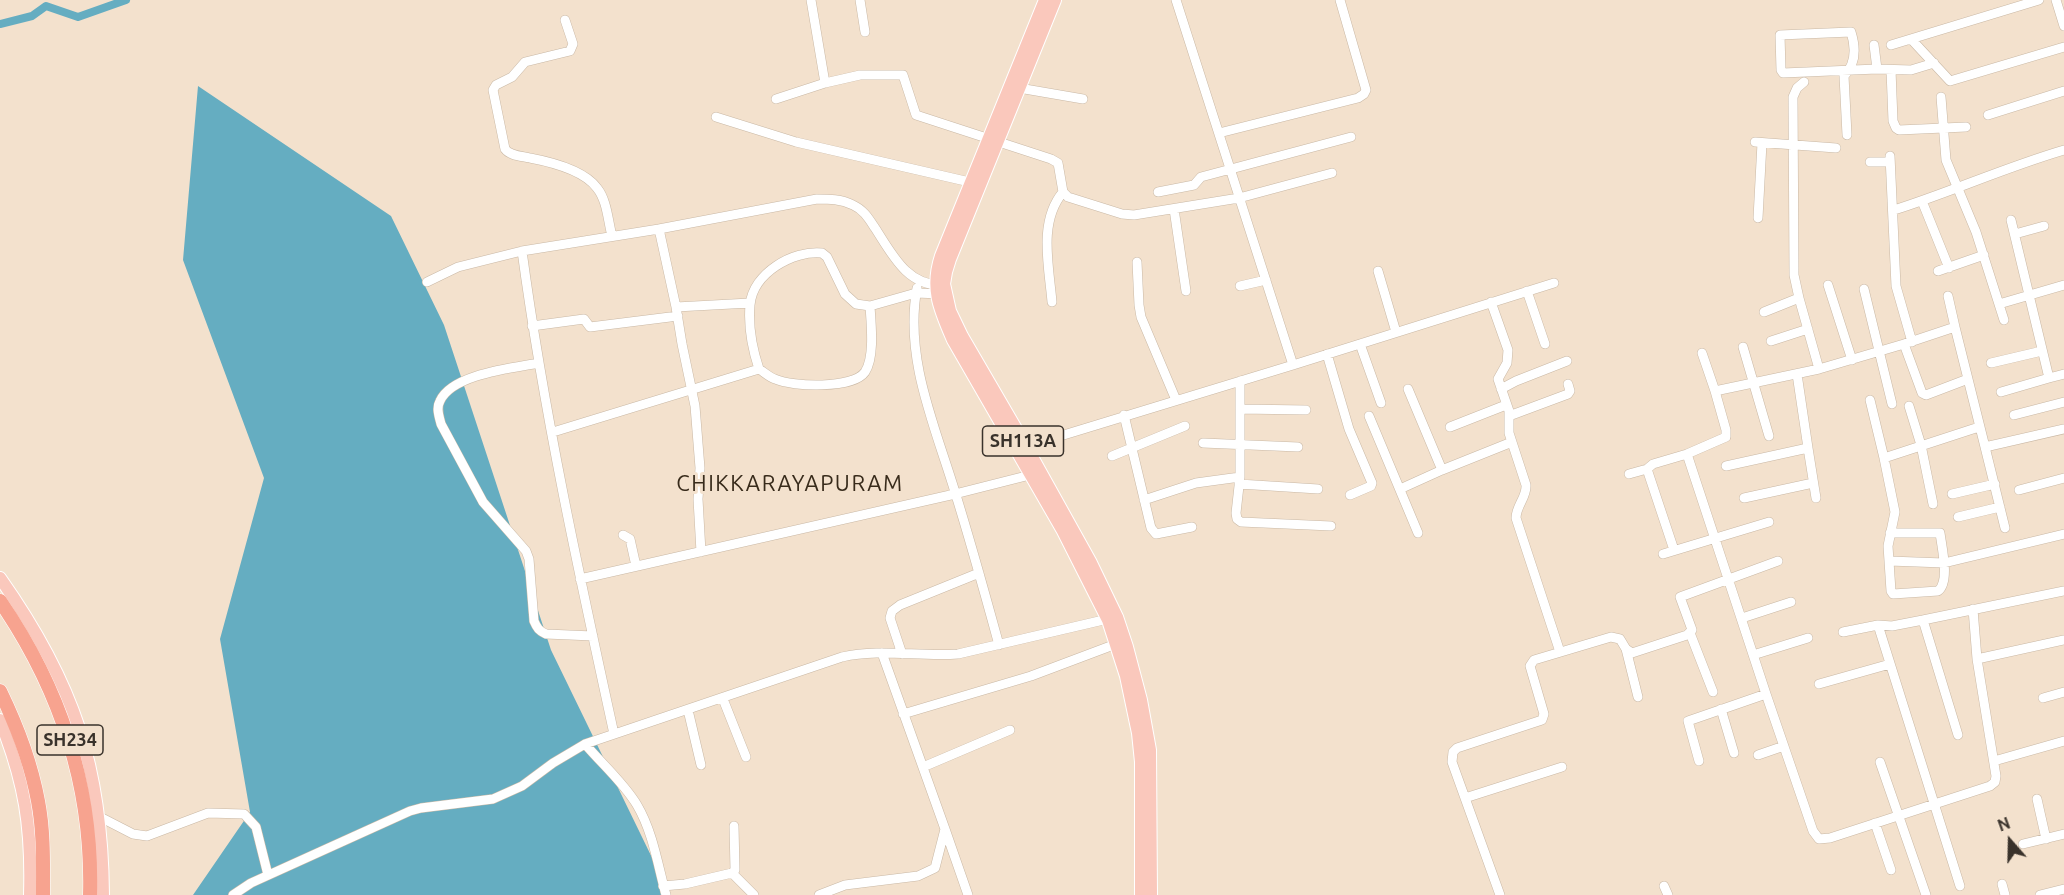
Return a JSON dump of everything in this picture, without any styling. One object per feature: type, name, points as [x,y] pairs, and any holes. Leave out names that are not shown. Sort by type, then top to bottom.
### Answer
[{"type":"highway","name":"SH234","points":[[0,601],[18,626],[38,663],[66,729],[80,780],[88,831],[90,895]]},
{"type":"highway","name":"SH234","points":[[0,691],[18,731],[38,801],[43,841],[43,895]]},
{"type":"main road","name":"SH113A","points":[[1045,0],[993,140],[941,256],[937,270],[942,314],[953,340],[1091,563],[1142,700],[1150,750],[1151,895]]},
{"type":"main road","name":"SH113A","points":[[993,140],[1019,88],[1055,0]]},
{"type":"main road","name":"SH113A","points":[[1021,448],[1030,475],[1112,618],[1116,644],[1132,702],[1139,743],[1142,895]]},
{"type":"main road","points":[[0,578],[43,644],[64,685],[88,753],[100,817],[103,895]]},
{"type":"main road","points":[[0,720],[15,762],[27,807],[31,850],[30,895]]},
{"type":"street","points":[[811,0],[825,83]]},
{"type":"street","points":[[860,0],[865,32]]},
{"type":"street","points":[[1176,0],[1293,365]]},
{"type":"street","points":[[1219,133],[1359,98],[1364,94],[1366,90],[1340,0]]},
{"type":"street","points":[[1891,45],[2039,0]]},
{"type":"street","points":[[2059,3],[2064,26]]},
{"type":"street","points":[[566,20],[573,44],[570,51],[525,62],[512,77],[496,85],[493,90],[505,149],[510,154],[549,161],[573,170],[593,184],[601,195],[612,236]]},
{"type":"street","points":[[1847,135],[1844,75],[1850,70],[1853,65],[1851,32],[1780,36],[1783,73],[1850,70],[1877,69],[1911,70],[1934,63]]},
{"type":"street","points":[[1911,39],[1950,81],[2064,47]]},
{"type":"street","points":[[1874,45],[1877,69]]},
{"type":"street","points":[[1891,70],[1893,121],[1896,128],[1899,130],[1966,127]]},
{"type":"street","points":[[776,99],[825,83],[860,75],[903,75],[916,115],[1051,159],[1058,163],[1063,192],[1068,197],[1122,214],[1134,215],[1239,198],[1332,173]]},
{"type":"street","points":[[1804,82],[1797,88],[1793,97],[1794,275],[1819,369]]},
{"type":"street","points":[[1019,88],[1083,99]]},
{"type":"street","points":[[1988,115],[2064,90]]},
{"type":"street","points":[[1941,97],[1946,160],[1984,255],[2004,320]]},
{"type":"street","points":[[716,117],[796,142],[975,184]]},
{"type":"street","points":[[1158,192],[1194,185],[1201,177],[1351,137]]},
{"type":"street","points":[[1758,218],[1759,142],[1836,147]]},
{"type":"street","points":[[1894,210],[2064,150]]},
{"type":"street","points":[[1870,162],[1890,159],[1896,286],[1922,393],[1926,395],[1968,379]]},
{"type":"street","points":[[1052,302],[1047,246],[1048,225],[1051,210],[1063,192]]},
{"type":"street","points":[[427,282],[458,267],[522,251],[659,229],[817,199],[837,200],[854,205],[865,213],[899,264],[918,281],[940,289]]},
{"type":"street","points":[[1922,201],[1949,268]]},
{"type":"street","points":[[1174,209],[1186,291]]},
{"type":"street","points":[[2011,220],[2049,378]]},
{"type":"street","points":[[2015,234],[2044,226]]},
{"type":"street","points":[[659,229],[695,406],[699,451],[701,552]]},
{"type":"street","points":[[522,251],[532,326],[580,579],[614,734]]},
{"type":"street","points":[[870,306],[872,329],[869,361],[867,370],[856,380],[815,385],[794,383],[775,379],[759,369],[751,341],[750,303],[761,281],[772,269],[793,257],[813,252],[822,253],[827,257],[845,294],[856,304],[870,306],[940,289]]},
{"type":"street","points":[[1938,272],[1984,255]]},
{"type":"street","points":[[1137,262],[1138,305],[1141,318],[1176,400]]},
{"type":"street","points":[[1378,271],[1396,332]]},
{"type":"street","points":[[1240,286],[1266,280]]},
{"type":"street","points":[[918,281],[914,338],[920,380],[999,645]]},
{"type":"street","points":[[1021,448],[1554,283]]},
{"type":"street","points":[[1828,285],[1852,360]]},
{"type":"street","points":[[1999,304],[2064,285]]},
{"type":"street","points":[[1864,289],[1892,404]]},
{"type":"street","points":[[1527,291],[1545,344]]},
{"type":"street","points":[[1948,296],[2005,528]]},
{"type":"street","points":[[1764,312],[1799,298]]},
{"type":"street","points":[[1491,302],[1508,350],[1507,363],[1498,379],[1509,416],[1509,434],[1527,491],[1517,510],[1516,518],[1560,652]]},
{"type":"street","points":[[532,326],[584,319],[590,327],[677,311],[750,303]]},
{"type":"street","points":[[1715,392],[1819,369],[1955,327]]},
{"type":"street","points":[[1771,341],[1808,329]]},
{"type":"street","points":[[1360,344],[1381,403]]},
{"type":"street","points":[[1743,347],[1769,436]]},
{"type":"street","points":[[1991,363],[2042,351]]},
{"type":"street","points":[[1629,474],[1687,454],[1726,436],[1702,353]]},
{"type":"street","points":[[1327,354],[1349,429],[1372,483],[1371,486],[1350,495]]},
{"type":"street","points":[[1501,389],[1567,361]]},
{"type":"street","points":[[539,363],[474,377],[458,384],[439,402],[438,413],[441,424],[483,502],[526,551],[529,559],[534,621],[537,627],[546,634],[593,636]]},
{"type":"street","points":[[553,432],[759,369]]},
{"type":"street","points":[[1797,374],[1815,498]]},
{"type":"street","points":[[2001,392],[2064,374]]},
{"type":"street","points":[[1240,381],[1240,481],[1237,519],[1241,522],[1331,526]]},
{"type":"street","points":[[1509,416],[1568,394],[1570,391],[1568,384]]},
{"type":"street","points":[[1408,389],[1442,470]]},
{"type":"street","points":[[1870,400],[1895,512],[1890,533],[1888,561],[1891,591],[1893,594],[1938,591],[1944,584],[1940,533],[1890,533]]},
{"type":"street","points":[[2014,415],[2064,402]]},
{"type":"street","points":[[1450,427],[1506,405]]},
{"type":"street","points":[[1910,406],[1933,504]]},
{"type":"street","points":[[1240,409],[1306,410]]},
{"type":"street","points":[[1124,415],[1151,528],[1156,534],[1192,527]]},
{"type":"street","points":[[1369,416],[1418,533]]},
{"type":"street","points":[[1112,456],[1185,426]]},
{"type":"street","points":[[1884,458],[1980,427]]},
{"type":"street","points":[[1985,447],[2064,429]]},
{"type":"street","points":[[1203,442],[1298,447]]},
{"type":"street","points":[[1400,489],[1512,442]]},
{"type":"street","points":[[1726,466],[1808,448]]},
{"type":"street","points":[[1687,454],[1766,694],[1813,831],[1819,839],[1830,838],[1990,786],[1995,782],[1994,761],[1977,658],[1973,609]]},
{"type":"street","points":[[1647,469],[1674,550]]},
{"type":"street","points":[[580,579],[1030,475]]},
{"type":"street","points":[[2019,490],[2064,478]]},
{"type":"street","points":[[1144,500],[1196,483],[1240,481],[1318,489]]},
{"type":"street","points":[[1744,498],[1813,483]]},
{"type":"street","points":[[1952,494],[1995,484]]},
{"type":"street","points":[[1958,517],[2000,507]]},
{"type":"street","points":[[1663,554],[1769,522]]},
{"type":"street","points":[[1888,561],[1944,563],[2064,534]]},
{"type":"street","points":[[623,536],[630,540],[636,566]]},
{"type":"street","points":[[1713,692],[1690,633],[1692,627],[1680,597],[1778,561]]},
{"type":"street","points":[[902,654],[890,618],[892,610],[979,573]]},
{"type":"street","points":[[1843,632],[1878,625],[1892,626],[2064,591]]},
{"type":"street","points":[[1742,618],[1791,602]]},
{"type":"street","points":[[233,895],[251,883],[410,811],[493,799],[522,786],[553,763],[585,744],[842,657],[860,653],[936,656],[958,654],[1112,618]]},
{"type":"street","points":[[1923,620],[1958,735]]},
{"type":"street","points":[[1878,625],[1960,886]]},
{"type":"street","points":[[1626,649],[1628,652],[1636,652],[1690,633]]},
{"type":"street","points":[[1500,895],[1452,762],[1454,752],[1457,748],[1542,720],[1544,714],[1530,666],[1534,660],[1560,652],[1611,637],[1620,639],[1626,649],[1638,697]]},
{"type":"street","points":[[1754,655],[1808,638]]},
{"type":"street","points":[[1977,658],[2064,640]]},
{"type":"street","points":[[903,714],[1031,676],[1116,644]]},
{"type":"street","points":[[882,653],[968,895]]},
{"type":"street","points":[[1819,684],[1890,664]]},
{"type":"street","points":[[2043,698],[2064,692]]},
{"type":"street","points":[[1699,761],[1687,722],[1690,719],[1766,694]]},
{"type":"street","points":[[723,699],[746,757]]},
{"type":"street","points":[[1722,709],[1734,753]]},
{"type":"street","points":[[688,710],[701,765]]},
{"type":"street","points":[[923,767],[1010,730]]},
{"type":"street","points":[[1994,761],[2064,741]]},
{"type":"street","points":[[585,744],[636,803],[648,830],[664,891],[732,873],[735,870],[736,861],[734,826]]},
{"type":"street","points":[[1758,755],[1784,746]]},
{"type":"street","points":[[1880,762],[1926,895]]},
{"type":"street","points":[[1466,798],[1562,767]]},
{"type":"street","points":[[2037,799],[2046,838]]},
{"type":"street","points":[[100,817],[133,834],[147,837],[208,813],[244,814],[256,827],[268,875]]},
{"type":"street","points":[[1875,823],[1891,870]]},
{"type":"street","points":[[819,895],[845,885],[918,876],[935,868],[945,829]]},
{"type":"street","points":[[2023,844],[2064,834]]},
{"type":"street","points":[[732,873],[754,895]]},
{"type":"street","points":[[2002,884],[2005,895]]},
{"type":"street","points":[[2040,895],[2064,889]]},
{"type":"water","points":[[198,86],[391,216],[444,325],[551,650],[659,872],[661,895],[193,895],[250,812],[220,639],[264,478],[183,260]]},
{"type":"waterway","points":[[0,24],[32,16],[46,6],[78,17],[126,0]]},
{"type":"district","name":"CHIKKARAYAPURAM","points":[[790,484]]}]
